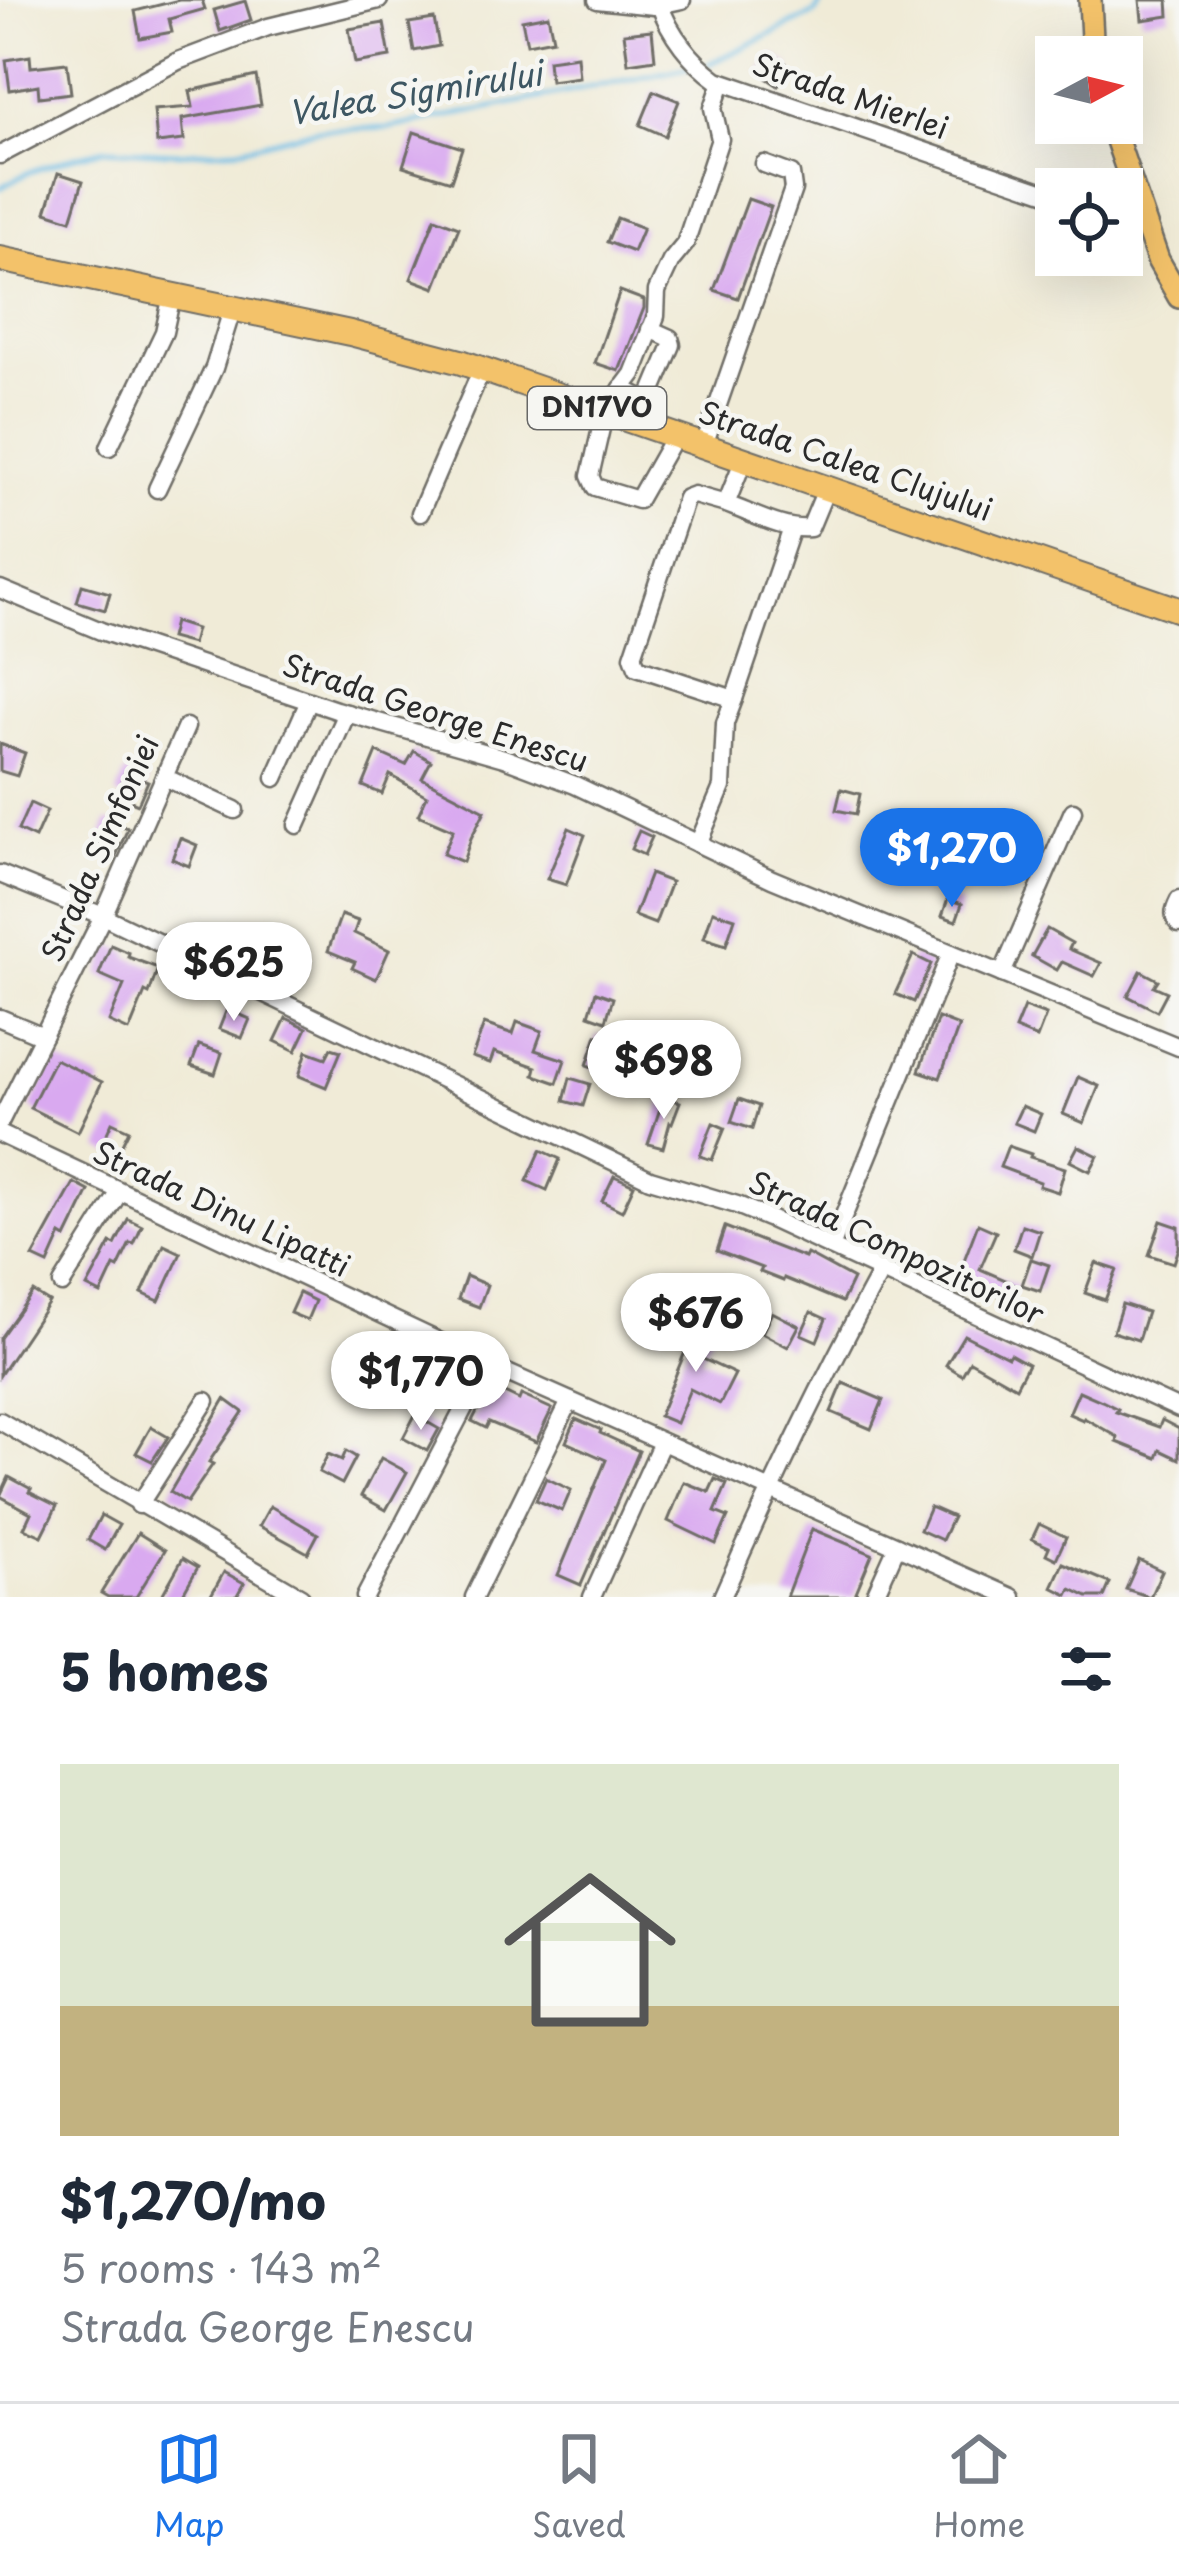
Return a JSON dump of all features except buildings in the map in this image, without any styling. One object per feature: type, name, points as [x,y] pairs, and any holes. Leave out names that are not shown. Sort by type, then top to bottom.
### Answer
[{"type":"highway","name":"Strada Calea Clujului","points":[[0,260],[397,344],[482,369],[1179,610]]},
{"type":"main road","points":[[1090,0],[1092,36]]},
{"type":"main road","points":[[1118,144],[1158,260],[1179,297]]},
{"type":"street","points":[[0,155],[178,61],[268,27],[380,0]]},
{"type":"street","points":[[597,0],[660,4],[682,0]]},
{"type":"street","name":"Strada Mierlei","points":[[660,4],[669,29],[722,82],[1035,189]]},
{"type":"street","points":[[675,435],[642,496],[631,500],[595,487],[590,476],[604,411],[633,374],[656,316],[657,290],[670,261],[686,244],[720,139],[713,108],[722,82]]},
{"type":"street","points":[[704,445],[793,189],[791,174],[764,164]]},
{"type":"street","points":[[109,447],[164,332],[172,295]]},
{"type":"street","points":[[157,489],[214,368],[233,308]]},
{"type":"street","points":[[622,388],[643,399],[651,395],[672,345],[670,338],[650,329]]},
{"type":"street","points":[[420,513],[482,369]]},
{"type":"street","points":[[726,504],[744,458]]},
{"type":"street","points":[[734,699],[637,668],[633,656],[686,498],[694,495],[805,530],[827,487]]},
{"type":"street","points":[[698,844],[722,788],[725,723],[792,528]]},
{"type":"street","name":"Strada George Enescu","points":[[0,589],[101,632],[575,785],[772,879],[1179,1047]]},
{"type":"street","points":[[275,778],[309,701]]},
{"type":"street","points":[[297,825],[347,713]]},
{"type":"street","name":"Strada Simfoniei","points":[[0,1122],[103,916],[186,727]]},
{"type":"street","points":[[164,778],[235,810]]},
{"type":"street","points":[[1002,974],[1073,811]]},
{"type":"street","name":"Strada Compozitorilor","points":[[0,874],[103,916],[650,1179],[737,1205],[1179,1409]]},
{"type":"street","points":[[1179,900],[1174,910],[1179,923]]},
{"type":"street","points":[[831,1247],[951,953]]},
{"type":"street","points":[[0,1018],[43,1036]]},
{"type":"street","name":"Strada Dinu Lipatti","points":[[0,1134],[487,1364],[1012,1597]]},
{"type":"street","points":[[62,1284],[119,1192]]},
{"type":"street","points":[[722,1597],[769,1489],[881,1271]]},
{"type":"street","points":[[365,1597],[487,1364]]},
{"type":"street","points":[[140,1505],[206,1401]]},
{"type":"street","points":[[474,1597],[570,1401]]},
{"type":"street","points":[[0,1421],[301,1597]]},
{"type":"street","points":[[592,1597],[662,1442]]},
{"type":"street","points":[[874,1597],[898,1546]]},
{"type":"waterway","name":"Valea Sigmirului","points":[[709,64],[815,13],[823,0]]},
{"type":"waterway","name":"Valea Sigmirului","points":[[0,188],[29,172],[106,149],[176,153],[239,149],[315,130],[389,128],[692,67]]}]
